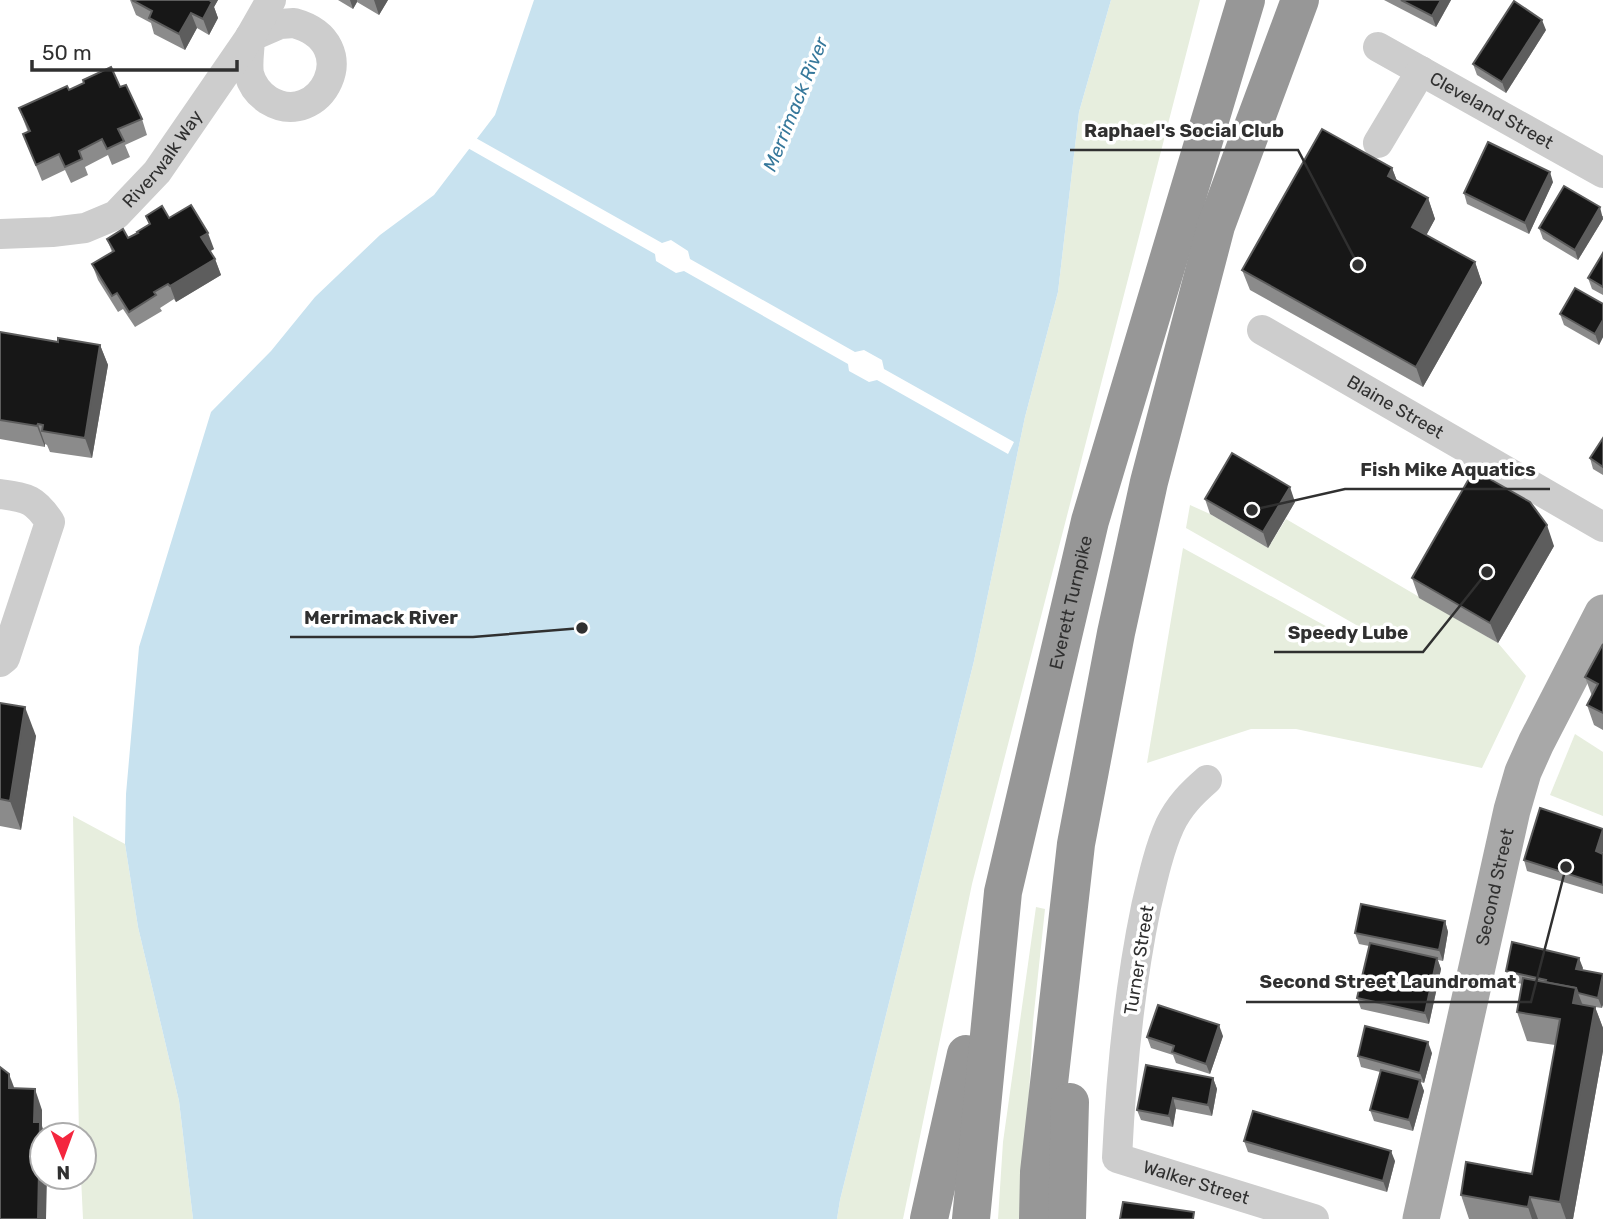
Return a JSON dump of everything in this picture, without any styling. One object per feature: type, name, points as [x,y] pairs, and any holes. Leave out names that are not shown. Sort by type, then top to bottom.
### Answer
[{"type":"highway","name":"Everett Turnpike","points":[[971,1219],[1003,892],[1090,521],[1246,0]]},
{"type":"highway","points":[[1038,1219],[1039,1172],[1076,844],[1115,633],[1149,482],[1216,226],[1300,0]]},
{"type":"highway","points":[[1067,1219],[1076,844]]},
{"type":"highway","points":[[929,1219],[1003,892]]},
{"type":"main road","name":"Second Street","points":[[1421,1219],[1512,810],[1523,772],[1603,613]]},
{"type":"street","name":"Riverwalk Way","points":[[0,234],[85,228],[116,215],[158,172],[250,37],[271,0]]},
{"type":"street","name":"Cleveland Street","points":[[1378,47],[1603,173]]},
{"type":"street","points":[[1378,143],[1421,71]]},
{"type":"street","name":"Blaine Street","points":[[1262,330],[1603,527]]},
{"type":"street","points":[[0,494],[26,498],[41,509],[50,522],[5,659],[0,662]]},
{"type":"street","name":"Turner Street","points":[[1117,1158],[1119,1112],[1136,956],[1152,882],[1170,825],[1185,799],[1208,780]]},
{"type":"street","name":"Walker Street","points":[[1117,1158],[1314,1219]]},
{"type":"green space","points":[[1111,0],[1200,0],[972,884],[903,1219],[837,1219],[974,661],[1025,417],[1058,292],[1079,112]]},
{"type":"green space","points":[[1190,505],[1268,548],[1286,519],[1498,643],[1526,676],[1482,768],[1296,729],[1251,729],[1147,763],[1183,548],[1353,641],[1358,626],[1186,528]]},
{"type":"green space","points":[[1575,734],[1603,752],[1603,816],[1550,795]]},
{"type":"green space","points":[[73,816],[125,844],[138,927],[179,1101],[193,1219],[83,1219],[82,1191],[98,1191],[98,1121],[79,1121]]},
{"type":"green space","points":[[1036,907],[1045,909],[1033,1022],[1022,1219],[998,1219],[1003,1142]]},
{"type":"water","points":[[534,0],[1111,0],[1079,112],[1058,292],[1025,417],[974,661],[837,1219],[193,1219],[179,1101],[138,927],[125,844],[126,794],[139,647],[211,412],[271,351],[315,297],[380,235],[434,195],[495,115]]},
{"type":"pier","points":[[474,137],[662,243],[671,240],[688,251],[690,259],[855,352],[864,350],[882,360],[884,369],[1014,442],[1008,454],[877,380],[869,382],[849,371],[848,364],[684,271],[676,273],[656,261],[655,254],[466,147]]},
{"type":"building","points":[[132,0],[212,2],[203,19],[191,13],[179,34],[149,18],[152,11]]},
{"type":"building","points":[[1401,0],[1441,0],[1432,16]]},
{"type":"building","points":[[1514,1],[1542,20],[1502,82],[1473,64]]},
{"type":"building","points":[[111,67],[120,87],[126,85],[142,119],[118,129],[124,141],[107,149],[102,139],[79,151],[82,159],[65,167],[59,154],[36,165],[23,134],[30,131],[19,108],[67,86],[69,90]]},
{"type":"building","points":[[1322,129],[1392,168],[1388,176],[1428,198],[1412,227],[1475,262],[1416,367],[1242,270]]},
{"type":"building","points":[[1488,142],[1550,172],[1525,223],[1464,193]]},
{"type":"building","points":[[1564,186],[1600,207],[1575,250],[1539,228]]},
{"type":"building","points":[[191,205],[208,233],[201,237],[215,259],[170,286],[168,284],[154,292],[156,295],[129,312],[117,293],[112,296],[92,264],[114,251],[107,239],[123,229],[128,238],[150,224],[146,216],[162,206],[169,218]]},
{"type":"building","points":[[1603,253],[1603,287],[1588,278]]},
{"type":"building","points":[[1575,288],[1603,304],[1603,320],[1595,334],[1560,314]]},
{"type":"building","points":[[0,332],[58,342],[58,338],[100,345],[85,438],[42,431],[43,425],[0,420]]},
{"type":"building","points":[[1603,438],[1603,467],[1590,458]]},
{"type":"building","points":[[1232,453],[1290,487],[1263,532],[1205,499]]},
{"type":"building","points":[[1474,470],[1530,502],[1547,525],[1490,623],[1412,578]]},
{"type":"building","points":[[1603,644],[1603,713],[1587,705],[1598,684],[1585,677]]},
{"type":"building","points":[[0,703],[25,707],[10,801],[0,799]]},
{"type":"building","points":[[1540,808],[1603,829],[1596,851],[1603,854],[1603,885],[1524,860]]},
{"type":"building","points":[[1361,904],[1445,921],[1439,950],[1355,933]]},
{"type":"building","points":[[1512,942],[1579,958],[1576,969],[1603,974],[1598,998],[1578,993],[1576,988],[1506,971]]},
{"type":"building","points":[[1370,943],[1437,958],[1425,1013],[1357,998]]},
{"type":"building","points":[[1523,978],[1576,988],[1573,1003],[1595,1007],[1560,1202],[1530,1197],[1528,1207],[1461,1195],[1466,1162],[1532,1174],[1560,1019],[1517,1012]]},
{"type":"building","points":[[1158,1005],[1219,1025],[1206,1064],[1172,1052],[1174,1046],[1147,1037]]},
{"type":"building","points":[[1365,1026],[1428,1042],[1420,1073],[1358,1056]]},
{"type":"building","points":[[1146,1065],[1213,1078],[1208,1105],[1173,1098],[1169,1116],[1137,1110]]},
{"type":"building","points":[[0,1067],[9,1074],[9,1088],[35,1089],[34,1121],[28,1121],[28,1191],[39,1191],[38,1219],[0,1219]]},
{"type":"building","points":[[1381,1070],[1420,1080],[1409,1120],[1370,1110]]},
{"type":"building","points":[[1253,1111],[1391,1151],[1383,1181],[1244,1141]]},
{"type":"building","points":[[1123,1202],[1194,1212],[1193,1219],[1120,1219]]},
{"type":"place","name":"Raphael's Social Club","points":[[1358,265]]},
{"type":"place","name":"Fish Mike Aquatics","points":[[1252,510]]},
{"type":"place","name":"Speedy Lube","points":[[1487,572]]},
{"type":"place","name":"Merrimack River","points":[[582,628]]},
{"type":"place","name":"Second Street Laundromat","points":[[1566,867]]}]
